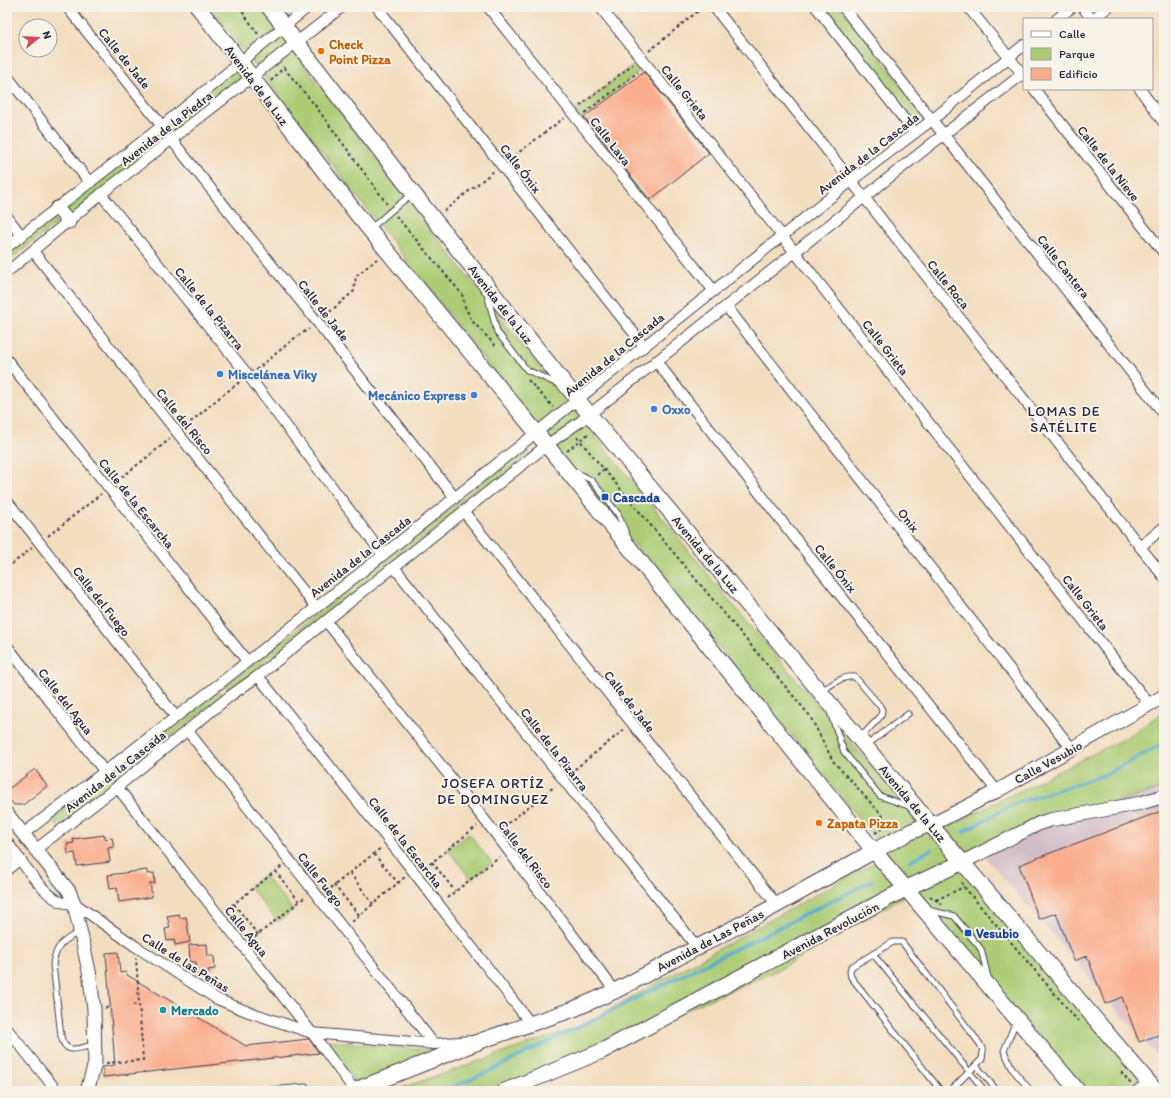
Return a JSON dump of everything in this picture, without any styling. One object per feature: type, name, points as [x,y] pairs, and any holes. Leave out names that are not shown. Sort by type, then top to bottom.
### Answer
[{"type":"main road","name":"Avenida de la Luz","points":[[198,7],[369,229],[536,432],[865,839],[880,848],[930,904],[991,987],[1078,1091]]},
{"type":"main road","name":"Avenida de la Luz","points":[[269,7],[297,42],[408,197],[434,220],[590,420],[823,694],[930,824],[958,864],[1143,1088]]},
{"type":"main road","name":"Avenida de Las Peñas","points":[[354,1091],[483,1040],[574,1009],[615,991],[912,831],[930,824]]},
{"type":"main road","name":"Avenida Revolución","points":[[505,1091],[602,1051],[913,885],[958,864]]},
{"type":"street","name":"Calle de Jade","points":[[67,7],[162,126]]},
{"type":"street","name":"Avenida de la Piedra","points":[[7,247],[162,126],[308,7]]},
{"type":"street","name":"Avenida de la Piedra","points":[[7,272],[101,194],[342,7]]},
{"type":"street","name":"Calle Ónix","points":[[377,7],[644,346]]},
{"type":"street","name":"Calle Lava","points":[[488,7],[714,291]]},
{"type":"street","name":"Calle Grieta","points":[[600,7],[783,236],[1149,704]]},
{"type":"street","name":"Calle Roca","points":[[714,7],[1164,577]]},
{"type":"street","points":[[816,7],[915,133]]},
{"type":"street","name":"Calle Cantera","points":[[843,7],[1164,414]]},
{"type":"street","points":[[968,7],[1023,75]]},
{"type":"street","points":[[1058,18],[1072,7]]},
{"type":"street","points":[[1083,7],[1091,18]]},
{"type":"street","points":[[1093,18],[1108,7]]},
{"type":"street","name":"Avenida de la Cascada","points":[[23,834],[219,684],[383,555],[560,414],[573,398],[644,346],[852,181],[932,120],[1023,46]]},
{"type":"street","name":"Avenida de la Cascada","points":[[35,850],[117,788],[187,730],[258,676],[546,445],[571,428],[590,420],[656,361],[943,135],[1023,75]]},
{"type":"street","points":[[7,76],[90,183]]},
{"type":"street","name":"Calle de la Nieve","points":[[1035,90],[1164,253]]},
{"type":"street","points":[[1141,90],[1164,124]]},
{"type":"street","name":"Calle de Jade","points":[[171,139],[455,498]]},
{"type":"street","name":"Calle de la Pizarra","points":[[101,194],[248,375],[383,555]]},
{"type":"street","points":[[57,208],[68,222]]},
{"type":"street","points":[[7,217],[22,236]]},
{"type":"street","name":"Calle del Risco","points":[[33,251],[316,607]]},
{"type":"street","name":"Onix","points":[[726,306],[1072,749]]},
{"type":"street","name":"Calle de la Escarcha","points":[[7,360],[247,661]]},
{"type":"street","name":"Calle Ónix","points":[[656,361],[813,561],[997,791]]},
{"type":"street","name":"Calle del Fuego","points":[[7,501],[176,717]]},
{"type":"street","name":"Calle de Jade","points":[[464,512],[777,905]]},
{"type":"street","points":[[1140,547],[1164,527]]},
{"type":"street","name":"Calle de la Pizarra","points":[[394,566],[697,947]]},
{"type":"street","name":"Calle del Risco","points":[[326,620],[485,821],[615,991]]},
{"type":"street","name":"Calle del Agua","points":[[7,646],[105,772]]},
{"type":"street","name":"Calle de la Escarcha","points":[[258,676],[439,904],[531,1024]]},
{"type":"street","points":[[219,684],[230,696]]},
{"type":"street","name":"Calle Vesubio","points":[[930,824],[941,820],[997,791],[1164,696]]},
{"type":"street","name":"Calle Fuego","points":[[187,730],[434,1044]]},
{"type":"street","name":"Calle Agua","points":[[117,788],[312,1033],[354,1091]]},
{"type":"street","name":"Avenida Revolución","points":[[958,864],[1040,823],[1141,803],[1164,796]]},
{"type":"street","points":[[7,814],[69,891],[74,903],[89,971],[94,1009],[95,1063],[87,1091]]},
{"type":"street","points":[[7,842],[46,891],[59,901],[74,903]]},
{"type":"street","points":[[7,870],[20,859]]},
{"type":"street","name":"Calle de las Peñas","points":[[74,903],[136,946],[216,998],[246,1011],[312,1033],[434,1044],[483,1040]]},
{"type":"street","points":[[7,1029],[57,1091]]},
{"type":"lane","points":[[369,229],[408,197]]},
{"type":"lane","points":[[483,282],[497,332],[527,370],[573,398]]},
{"type":"lane","points":[[862,742],[881,716],[882,710],[855,677],[849,676],[844,678],[823,694],[844,752],[880,796],[919,811]]},
{"type":"lane","points":[[862,742],[908,714]]},
{"type":"lane","points":[[80,931],[62,942],[55,952],[53,964],[62,1044],[66,1048],[73,1050],[95,1045]]},
{"type":"lane","points":[[941,1091],[851,977],[851,967],[893,942],[902,942],[984,1051],[982,1059],[950,1091]]},
{"type":"lane","points":[[873,954],[985,1091]]},
{"type":"lane","points":[[1018,1018],[1004,1051],[1012,1070],[1031,1091]]},
{"type":"lane","points":[[976,1065],[997,1091]]},
{"type":"lane","points":[[258,1091],[306,1087]]},
{"type":"path","points":[[238,7],[257,32]]},
{"type":"path","points":[[434,220],[502,165],[575,116],[643,62],[703,7]]},
{"type":"path","points":[[278,57],[284,68],[314,104],[390,211],[462,294],[465,307],[472,321]]},
{"type":"path","points":[[575,116],[643,62]]},
{"type":"path","points":[[262,91],[284,68]]},
{"type":"path","points":[[332,309],[354,291],[356,276],[387,251]]},
{"type":"path","points":[[259,367],[296,337],[310,329]]},
{"type":"path","points":[[178,432],[233,387]]},
{"type":"path","points":[[558,460],[580,441],[590,420]]},
{"type":"path","points":[[571,428],[580,441],[810,716],[833,761],[890,824],[865,839]]},
{"type":"path","points":[[119,480],[167,442]]},
{"type":"path","points":[[40,542],[94,500]]},
{"type":"path","points":[[7,568],[24,554]]},
{"type":"path","points":[[416,875],[485,821]]},
{"type":"path","points":[[439,904],[507,850]]},
{"type":"path","points":[[319,897],[374,854],[398,883],[343,929]]},
{"type":"path","points":[[432,862],[455,892]]},
{"type":"path","points":[[958,864],[964,887],[1080,1024]]},
{"type":"path","points":[[275,871],[299,901],[258,935],[234,904],[275,871]]},
{"type":"path","points":[[350,873],[374,904]]},
{"type":"path","points":[[334,885],[360,916]]},
{"type":"path","points":[[930,904],[964,887]]},
{"type":"path","points":[[95,1063],[144,1060],[136,946]]},
{"type":"path","points":[[133,1005],[139,1004]]},
{"type":"path","points":[[1120,1071],[1143,1088]]},
{"type":"shaded area","points":[[1164,746],[1164,1064],[974,844]]},
{"type":"green space","points":[[210,7],[261,7],[342,115],[373,153],[391,180],[562,395],[751,627],[931,835],[1127,737],[1164,712],[1164,788],[1034,826],[958,865],[1154,1091],[1086,1091],[983,972],[916,889],[780,969],[498,1091],[393,1091],[578,1027],[853,874],[889,856],[803,749],[527,415]]},
{"type":"green space","points":[[820,7],[840,7],[929,120],[918,129]]},
{"type":"green space","points":[[640,60],[645,66],[581,120],[574,112]]},
{"type":"green space","points":[[236,68],[245,80],[67,219],[58,208]]},
{"type":"green space","points":[[52,216],[57,223],[7,262],[7,251]]},
{"type":"green space","points":[[524,447],[530,454],[231,692],[225,686],[459,502]]},
{"type":"green space","points":[[218,690],[222,696],[57,826],[52,820]]},
{"type":"green space","points":[[469,834],[492,863],[471,879],[448,850]]},
{"type":"green space","points":[[264,875],[293,910],[278,922],[249,887]]},
{"type":"green space","points":[[328,1040],[432,1050],[457,1048],[358,1088]]},
{"type":"building","points":[[644,72],[709,153],[650,200],[584,117]]},
{"type":"building","points":[[35,769],[47,786],[23,805],[14,805],[7,796],[7,790]]},
{"type":"building","points":[[1164,810],[1164,1033],[1139,1042],[1122,997],[1105,1004],[1087,956],[1074,961],[1056,913],[1039,919],[1019,865]]},
{"type":"building","points":[[105,835],[105,839],[112,838],[114,847],[108,848],[110,862],[77,866],[75,853],[68,854],[67,844],[74,843],[73,839]]},
{"type":"building","points":[[147,870],[147,874],[154,873],[155,883],[150,883],[152,897],[119,902],[117,888],[110,889],[108,875]]},
{"type":"building","points":[[179,914],[180,918],[186,917],[190,942],[175,945],[174,940],[167,941],[165,929],[170,928],[167,916]]},
{"type":"building","points":[[207,944],[208,956],[214,956],[215,969],[208,970],[209,974],[197,974],[196,962],[190,962],[189,945]]},
{"type":"building","name":"Mercado","points":[[118,952],[120,973],[126,972],[127,975],[246,1046],[309,1039],[319,1053],[103,1077],[103,1067],[115,1065],[106,953]]},
{"type":"waterway","points":[[963,832],[1014,804],[1107,774],[1164,743]]},
{"type":"waterway","points":[[910,861],[932,849]]},
{"type":"waterway","points":[[442,1091],[486,1073],[872,881]]},
{"type":"place","name":"Check Point Pizza","points":[[321,51]]},
{"type":"place","name":"Miscelánea Viky","points":[[220,374]]},
{"type":"place","name":"Mecánico Express","points":[[474,395]]},
{"type":"place","name":"Oxxo","points":[[654,409]]},
{"type":"place","name":"Cascada","points":[[605,497]]},
{"type":"place","name":"Zapata Pizza","points":[[819,823]]},
{"type":"place","name":"Vesubio","points":[[968,933]]},
{"type":"place","name":"Mercado","points":[[163,1010]]},
{"type":"district","name":"LOMAS DE SATÉLITE","points":[[1064,420]]},
{"type":"district","name":"JOSEFA ORTÍZ DE DOMINGUEZ","points":[[493,792]]}]
